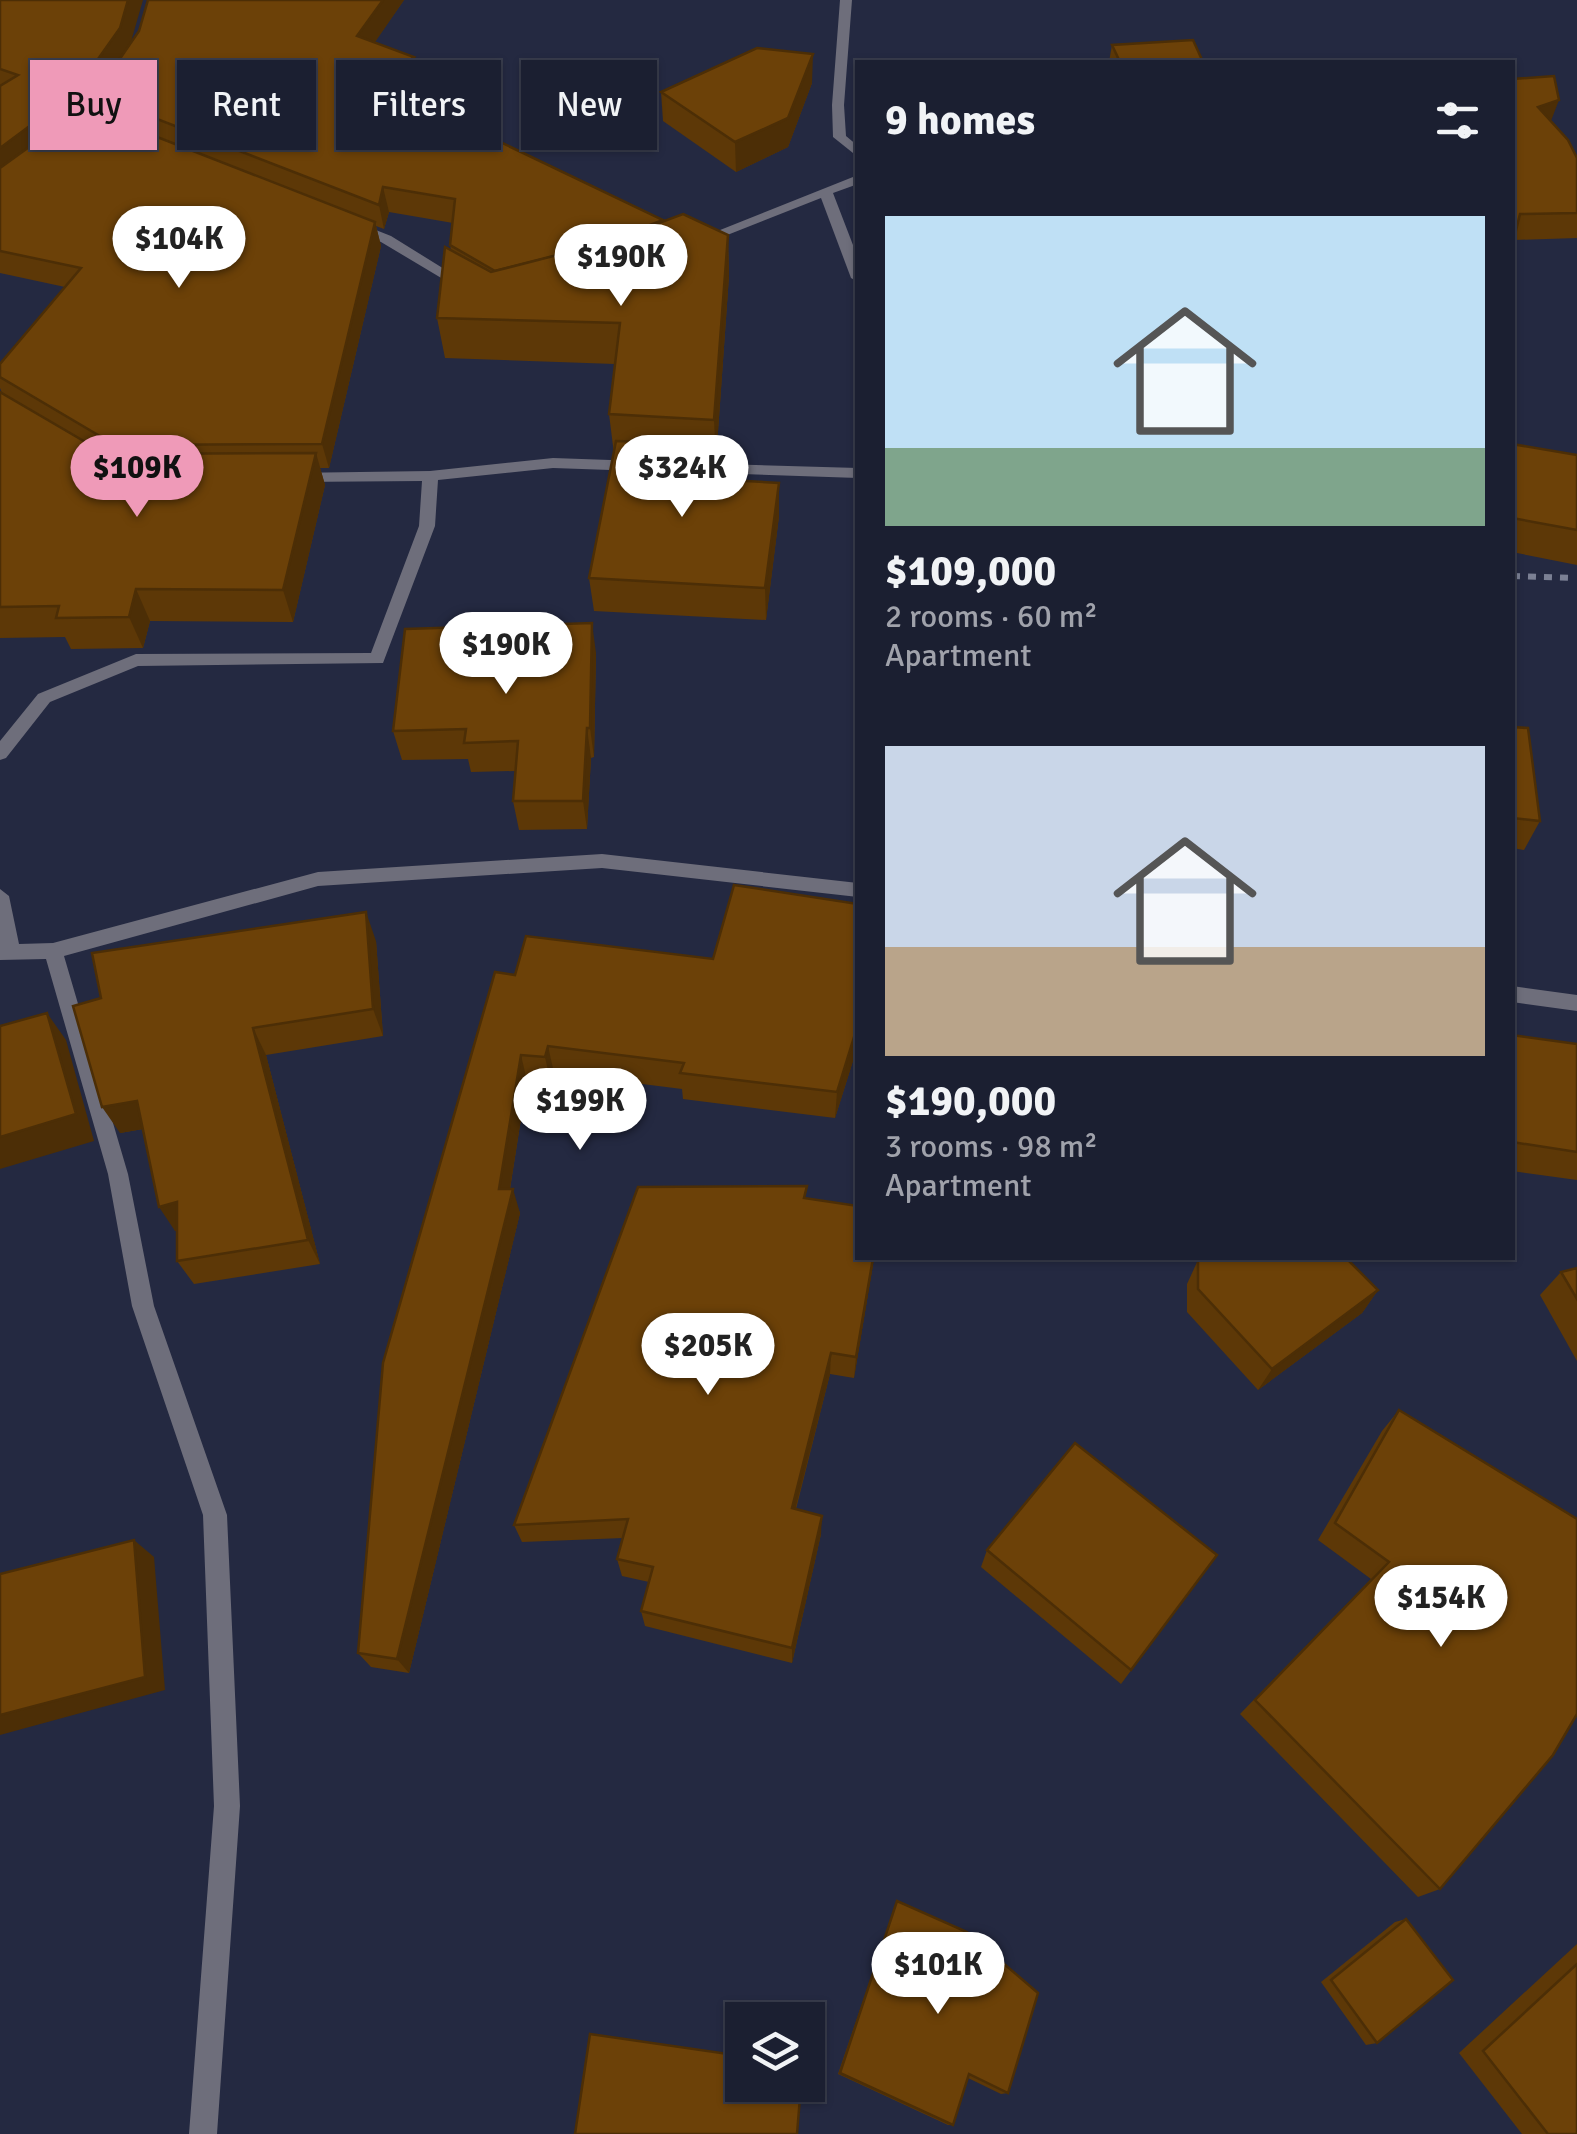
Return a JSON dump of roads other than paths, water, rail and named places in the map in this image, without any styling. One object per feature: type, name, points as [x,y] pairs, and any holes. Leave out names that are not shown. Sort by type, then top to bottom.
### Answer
[{"type":"street","points":[[846,0],[838,105],[840,137],[855,150]]},
{"type":"street","points":[[679,248],[855,180]]},
{"type":"street","points":[[826,192],[855,270]]},
{"type":"street","points":[[337,218],[386,239],[484,297]]},
{"type":"street","points":[[272,477],[430,476],[553,463],[648,466]]},
{"type":"street","points":[[667,467],[855,473]]},
{"type":"street","points":[[0,754],[44,698],[136,660],[377,658],[427,526],[430,476]]},
{"type":"street","points":[[0,896],[6,952],[53,951],[318,879],[602,861],[855,890]]},
{"type":"street","points":[[53,951],[118,1174],[143,1306],[215,1515],[226,1806],[203,2134]]},
{"type":"street","points":[[1515,994],[1577,1003]]}]
